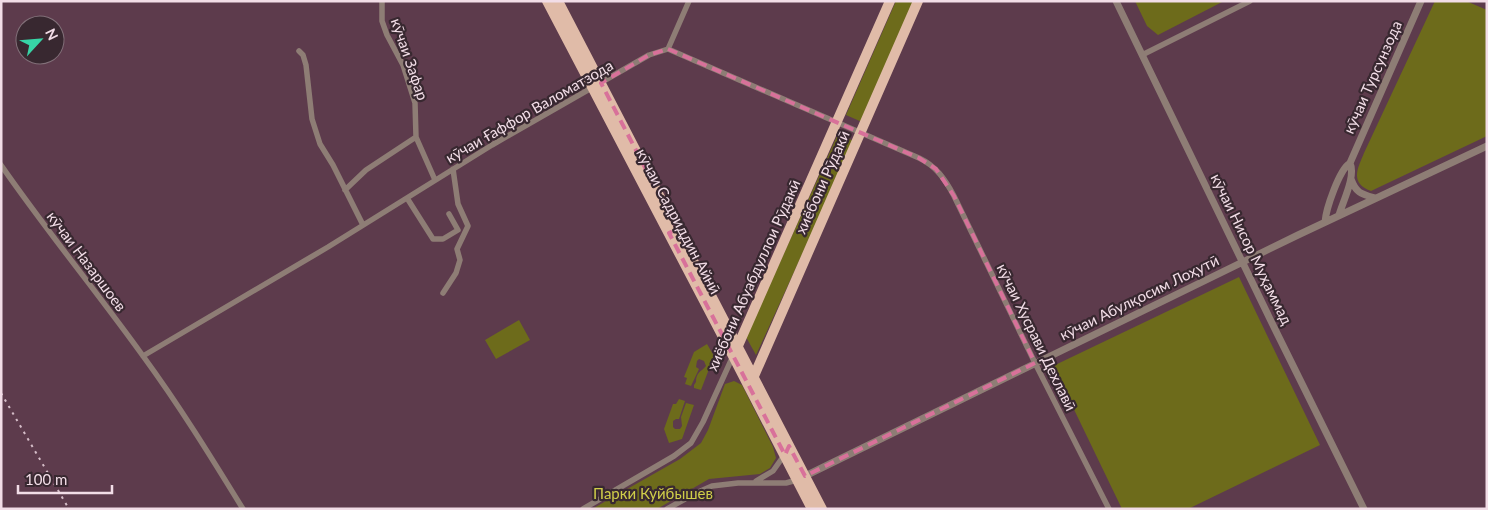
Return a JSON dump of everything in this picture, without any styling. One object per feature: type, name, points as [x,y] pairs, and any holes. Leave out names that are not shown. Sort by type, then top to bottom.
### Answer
[{"type":"highway","name":"кӯчаи Садриддин Айнӣ","points":[[547,1],[596,85],[673,231],[734,356],[787,450]]},
{"type":"highway","name":"кӯчаи Садриддин Айнӣ","points":[[558,1],[596,85]]},
{"type":"highway","name":"хиёбони Абуабдуллои Рӯдакӣ","points":[[734,356],[890,1]]},
{"type":"highway","name":"хиёбони Рӯдакӣ","points":[[754,376],[918,1]]},
{"type":"highway","name":"кӯчаи Садриддин Айнӣ","points":[[673,231],[754,376],[801,478],[812,509]]},
{"type":"highway","name":"кӯчаи Садриддин Айнӣ","points":[[801,478],[822,509]]},
{"type":"street","name":"кӯчаи Зафар","points":[[382,1],[382,21],[402,65],[415,103],[416,138],[435,180]]},
{"type":"street","points":[[689,1],[668,49],[860,133]]},
{"type":"street","name":"кӯчаи Нисор Муҳаммад","points":[[1116,1],[1364,509]]},
{"type":"street","points":[[1142,55],[1250,1]]},
{"type":"street","name":"кӯчаи Турсунзода","points":[[1325,222],[1325,212],[1343,169],[1350,163],[1421,1]]},
{"type":"street","name":"кӯчаи Ғаффор Валоматзода","points":[[143,356],[290,270],[517,130],[649,55],[668,49]]},
{"type":"street","points":[[299,51],[303,55],[306,64],[312,119],[320,144],[333,165],[363,225]]},
{"type":"street","name":"кӯчаи Хусрави Дехлавӣ","points":[[860,133],[923,160],[936,169],[943,177],[1109,509]]},
{"type":"street","points":[[345,190],[366,170],[416,138]]},
{"type":"street","name":"кӯчаи Абулқосим Лоҳутӣ","points":[[801,478],[1339,215],[1487,146]]},
{"type":"street","name":"кӯчаи Турсунзода","points":[[1339,215],[1351,179],[1350,163]]},
{"type":"street","name":"кӯчаи Назаршоев","points":[[1,164],[143,356],[243,509]]},
{"type":"street","points":[[443,293],[456,273],[460,260],[457,249],[468,226],[458,204],[453,169]]},
{"type":"street","points":[[1351,179],[1354,188],[1361,194],[1375,198]]},
{"type":"street","points":[[407,198],[433,239],[443,239],[458,230],[449,214]]},
{"type":"street","name":"хиёбони Абуабдуллои Рӯдакӣ","points":[[583,509],[674,456],[691,443],[734,356]]},
{"type":"street","points":[[754,482],[773,472],[787,450]]},
{"type":"street","points":[[667,509],[712,486],[754,482],[786,483],[801,478]]},
{"type":"highlighted area","points":[[668,49],[919,158],[936,169],[954,196],[1035,363],[805,476],[789,446],[785,455],[669,233],[677,229],[601,83],[649,55]]},
{"type":"green space","points":[[896,1],[915,1],[862,122],[846,115]]},
{"type":"green space","points":[[1135,1],[1224,1],[1158,35],[1147,26]]},
{"type":"green space","points":[[1435,1],[1466,1],[1487,10],[1487,136],[1371,191],[1360,184],[1357,175],[1359,164]]},
{"type":"green space","points":[[838,134],[854,141],[756,355],[746,337]]},
{"type":"green space","points":[[1239,277],[1320,445],[1188,509],[1122,509],[1053,366]]},
{"type":"green space","points":[[519,320],[530,340],[496,359],[485,340]]},
{"type":"green space","points":[[707,344],[714,356],[701,390],[694,388],[694,385],[698,374],[706,366],[704,361],[699,359],[697,361],[696,367],[699,369],[691,386],[685,384],[687,378],[684,377],[694,352]]},
{"type":"green space","name":"Парки Куйбышев","points":[[734,381],[742,385],[773,447],[776,458],[770,468],[760,474],[709,479],[657,509],[592,509],[680,459],[701,443],[708,430],[725,384]]},
{"type":"green space","points":[[679,399],[685,401],[679,419],[673,421],[675,429],[680,429],[682,426],[681,417],[686,403],[694,405],[682,439],[669,443],[664,429],[673,404],[676,404]]},
{"type":"railway","points":[[1,393],[69,509]]}]
